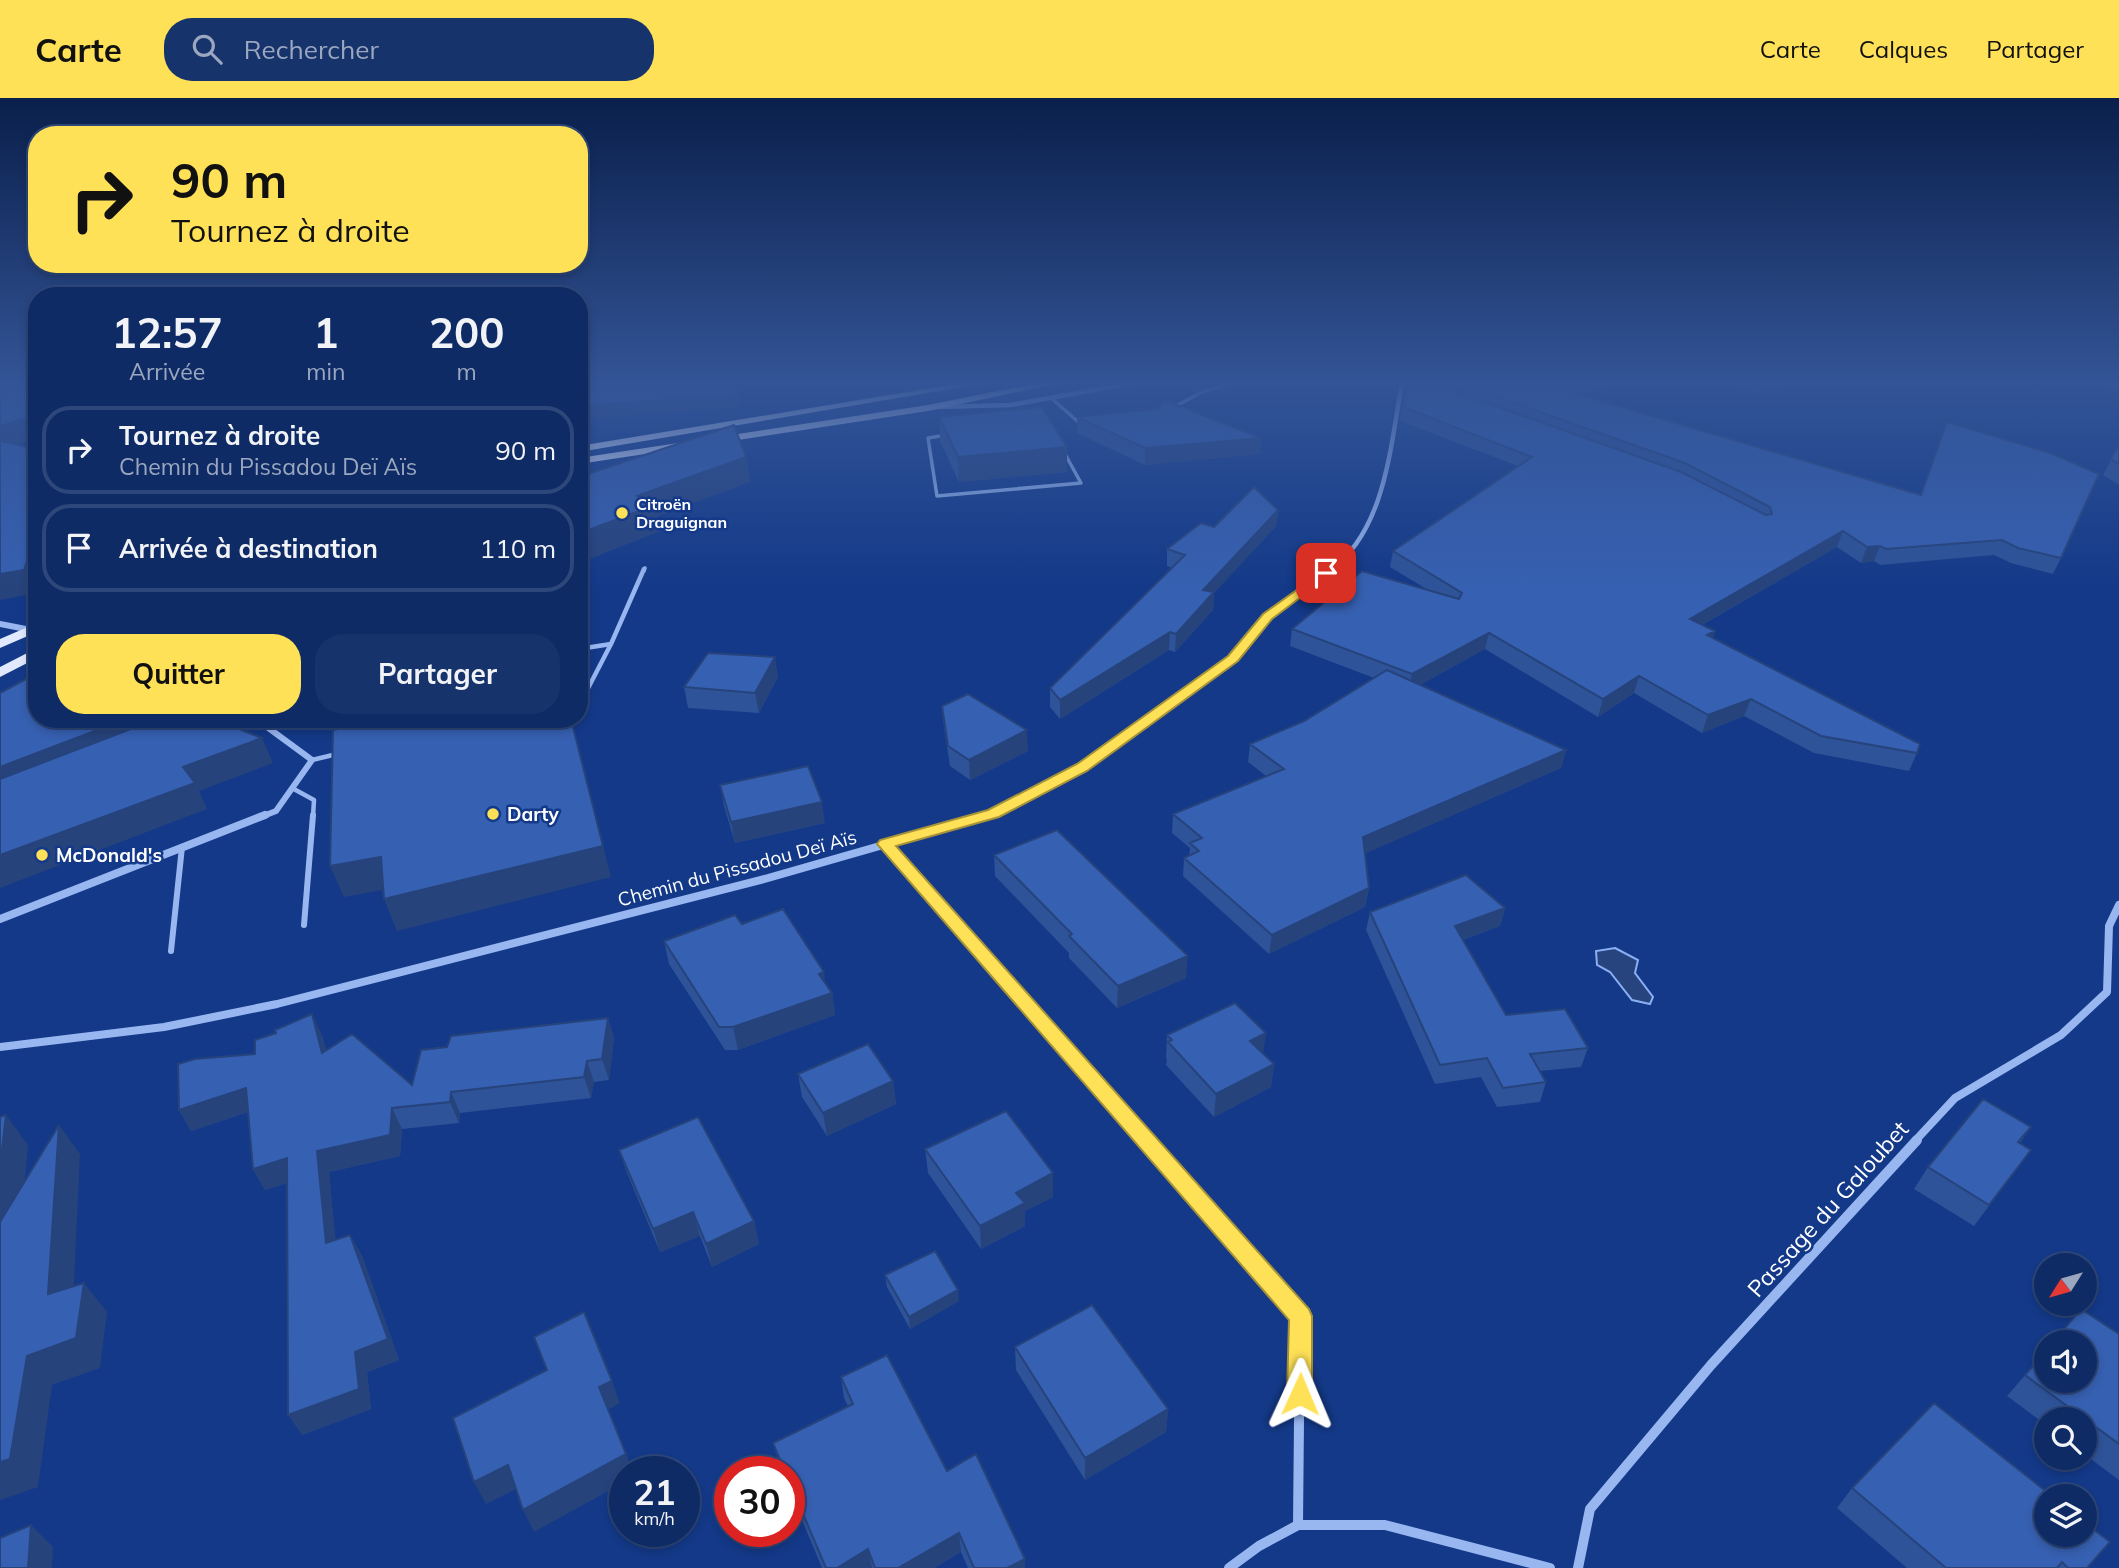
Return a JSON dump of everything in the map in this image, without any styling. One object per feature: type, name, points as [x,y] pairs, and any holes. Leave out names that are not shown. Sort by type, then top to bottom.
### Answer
[{"type":"main road","points":[[588,460],[641,452]]},
{"type":"main road","points":[[0,644],[28,631]]},
{"type":"main road","points":[[0,673],[28,657]]},
{"type":"street","name":"Chemin du Pissadou Deï Aïs","points":[[0,1047],[164,1027],[277,1004],[585,926],[993,814],[1082,768],[1233,659],[1267,617],[1347,558],[1367,526],[1384,484],[1390,452]]},
{"type":"street","points":[[0,624],[28,627]]},
{"type":"street","points":[[0,919],[276,811],[313,760],[269,728]]},
{"type":"street","points":[[886,844],[1300,1316],[1298,1525]]},
{"type":"street","name":"Passage du Galoubet","points":[[1578,1568],[1590,1509],[1711,1365],[1955,1098],[2061,1035],[2106,992],[2109,926],[2119,905]]},
{"type":"street","points":[[1229,1568],[1259,1546],[1298,1525],[1385,1525],[1550,1568]]},
{"type":"lane","points":[[930,452],[937,496],[1081,483],[1064,452]]},
{"type":"lane","points":[[588,688],[645,568]]},
{"type":"lane","points":[[588,648],[611,644]]},
{"type":"lane","points":[[313,760],[344,753]]},
{"type":"lane","points":[[292,788],[314,800],[304,925]]},
{"type":"lane","points":[[171,951],[182,847]]},
{"type":"water","points":[[1615,948],[1638,960],[1635,973],[1653,997],[1650,1004],[1632,1000],[1610,972],[1597,965],[1596,951]]},
{"type":"building","points":[[0,452],[28,452],[28,558],[24,570],[0,574]]},
{"type":"building","points":[[655,452],[744,452],[746,457],[637,496],[655,505],[588,530],[588,474]]},
{"type":"building","points":[[955,452],[1017,452],[958,457]]},
{"type":"building","points":[[1518,452],[1624,452],[1681,472],[1766,515],[1772,514],[1770,507],[1685,463],[1653,452],[1773,452],[1921,495],[1936,452],[2045,452],[2099,474],[2061,558],[2018,548],[2002,540],[1886,549],[1880,546],[1867,547],[1843,531],[1690,619],[1715,631],[1707,635],[1920,744],[1917,753],[1821,736],[1751,699],[1708,715],[1639,676],[1603,699],[1489,633],[1412,674],[1292,629],[1362,571],[1459,599],[1462,593],[1393,551],[1532,457]]},
{"type":"building","points":[[2115,452],[2119,452],[2119,464],[2111,459]]},
{"type":"building","points":[[1254,487],[1278,510],[1203,590],[1214,592],[1176,634],[1170,632],[1060,700],[1050,688],[1185,555],[1167,549],[1201,523],[1214,527]]},
{"type":"building","points":[[708,653],[775,657],[755,693],[684,687]]},
{"type":"building","points":[[1387,670],[1566,750],[1363,837],[1369,888],[1272,935],[1184,858],[1199,851],[1190,843],[1202,838],[1173,814],[1284,769],[1250,744],[1304,721]]},
{"type":"building","points":[[28,678],[28,728],[102,728],[0,767],[0,693]]},
{"type":"building","points":[[968,694],[1027,730],[969,760],[948,746],[942,706]]},
{"type":"building","points":[[133,728],[236,728],[262,738],[183,767],[195,783],[0,855],[0,779]]},
{"type":"building","name":"Darty","points":[[573,728],[603,846],[384,899],[381,857],[330,866],[333,730]]},
{"type":"building","points":[[808,766],[822,802],[731,822],[720,785]]},
{"type":"building","points":[[1057,830],[1188,956],[1118,986],[1069,936],[1072,934],[994,855]]},
{"type":"building","points":[[1466,875],[1505,908],[1455,926],[1506,1015],[1565,1009],[1588,1048],[1530,1054],[1546,1082],[1503,1088],[1487,1058],[1440,1065],[1370,912]]},
{"type":"building","points":[[783,909],[824,972],[819,974],[832,993],[733,1027],[719,1027],[664,941],[735,915],[742,924]]},
{"type":"building","points":[[1235,1003],[1266,1033],[1250,1041],[1274,1064],[1216,1094],[1168,1042],[1172,1040],[1167,1035]]},
{"type":"building","points":[[312,1014],[322,1053],[352,1034],[412,1085],[421,1050],[447,1047],[451,1036],[608,1018],[602,1059],[587,1061],[584,1077],[451,1092],[450,1102],[392,1108],[390,1135],[317,1151],[326,1243],[350,1235],[388,1339],[355,1352],[359,1389],[288,1415],[287,1158],[253,1169],[246,1088],[179,1110],[178,1064],[195,1059],[255,1054],[255,1040],[276,1033],[275,1030]]},
{"type":"building","points":[[868,1044],[893,1081],[823,1113],[798,1074]]},
{"type":"building","points":[[1983,1099],[2031,1127],[2018,1142],[2031,1150],[1989,1205],[1928,1167]]},
{"type":"building","points":[[1006,1111],[1053,1173],[1016,1193],[1025,1203],[980,1226],[925,1149]]},
{"type":"building","points":[[6,1115],[0,1167],[0,1117]]},
{"type":"building","points":[[698,1117],[754,1221],[706,1244],[693,1212],[653,1229],[619,1150]]},
{"type":"building","points":[[59,1125],[48,1294],[84,1283],[76,1338],[27,1356],[10,1459],[0,1462],[0,1222]]},
{"type":"building","points":[[935,1251],[958,1290],[909,1317],[885,1275]]},
{"type":"building","points":[[1092,1305],[1168,1409],[1085,1458],[1015,1347]]},
{"type":"building","points":[[584,1312],[612,1381],[599,1387],[626,1454],[609,1456],[609,1463],[523,1510],[508,1465],[474,1482],[453,1418],[547,1370],[534,1337]]},
{"type":"building","points":[[2075,1316],[2092,1316],[2119,1334],[2119,1444],[2097,1428],[2097,1407],[2069,1407],[2050,1393],[2097,1393],[2097,1330],[2063,1330]]},
{"type":"building","points":[[887,1355],[947,1471],[976,1454],[1025,1559],[1007,1568],[974,1568],[959,1533],[898,1568],[875,1568],[868,1549],[837,1568],[826,1568],[805,1519],[805,1456],[778,1456],[773,1443],[853,1404],[841,1377]]},
{"type":"building","points":[[2034,1365],[2034,1382],[2025,1375]]},
{"type":"building","points":[[1934,1403],[2037,1484],[2034,1484],[2034,1547],[2097,1547],[2097,1532],[2110,1542],[2087,1568],[2068,1568],[2062,1562],[2057,1568],[1946,1568],[1852,1488]]},
{"type":"building","points":[[31,1525],[28,1568],[0,1568],[0,1538]]},
{"type":"place","name":"Citroën Draguignan","points":[[622,513]]},
{"type":"place","name":"Darty","points":[[493,814]]},
{"type":"place","name":"McDonald's","points":[[42,855]]},
{"type":"route","points":[[1300,1394],[1300,1316],[886,844],[993,814],[1082,768],[1233,659],[1267,617],[1326,573]]}]
